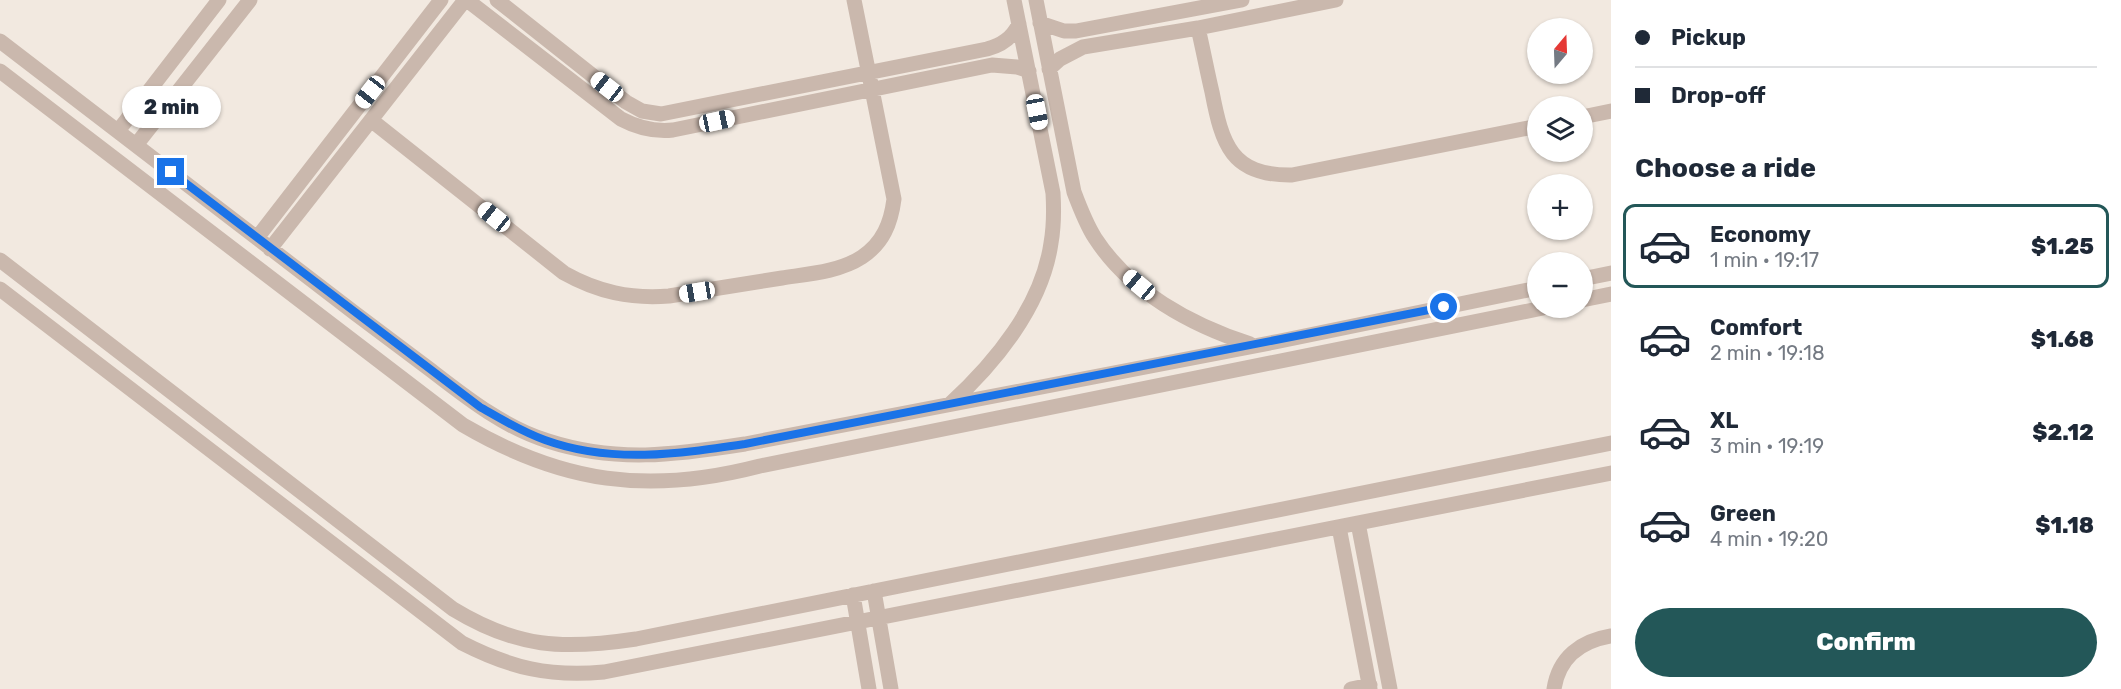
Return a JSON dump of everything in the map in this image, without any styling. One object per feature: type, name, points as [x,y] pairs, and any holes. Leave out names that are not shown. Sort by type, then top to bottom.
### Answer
[{"type":"street","points":[[118,131],[219,0]]},
{"type":"street","points":[[136,145],[250,0]]},
{"type":"street","points":[[257,238],[441,0]]},
{"type":"street","points":[[270,249],[466,0],[621,119],[651,130],[673,130],[992,65],[1017,67],[1029,71]]},
{"type":"street","points":[[497,0],[626,102],[650,113],[672,114],[995,47],[1010,38],[1019,24]]},
{"type":"street","points":[[371,120],[564,273],[603,291],[647,298],[669,296],[829,270],[860,259],[874,248],[885,233],[892,217],[894,199],[854,0]]},
{"type":"street","points":[[950,405],[975,381],[1018,326],[1041,279],[1051,245],[1054,219],[1053,193],[1014,0]]},
{"type":"street","points":[[1036,0],[1074,192],[1095,238],[1110,258],[1129,276],[1170,309],[1219,334],[1253,345]]},
{"type":"street","points":[[1040,23],[1058,29],[1076,31],[1242,0]]},
{"type":"street","points":[[1049,69],[1060,59],[1083,47],[1198,28],[1335,0]]},
{"type":"street","points":[[1198,28],[1220,130],[1227,147],[1255,170],[1273,175],[1292,175],[1527,128]]},
{"type":"street","points":[[0,41],[480,407],[546,441],[590,453],[625,456],[696,452],[745,444],[1527,290]]},
{"type":"street","points":[[0,70],[463,425],[524,457],[590,476],[624,481],[658,482],[727,475],[795,459],[1527,311]]},
{"type":"street","points":[[1593,115],[1611,111]]},
{"type":"street","points":[[0,260],[453,609],[479,625],[507,636],[536,642],[598,645],[636,639],[1611,443]]},
{"type":"street","points":[[1593,277],[1611,273]]},
{"type":"street","points":[[0,289],[462,643],[489,657],[516,667],[545,673],[574,675],[604,672],[1611,473]]},
{"type":"street","points":[[1593,298],[1611,294]]},
{"type":"street","points":[[1358,523],[1390,689]]},
{"type":"street","points":[[1339,527],[1370,687],[1351,689]]},
{"type":"street","points":[[874,591],[891,689]]},
{"type":"street","points":[[853,595],[868,689]]},
{"type":"street","points":[[1554,689],[1556,677],[1564,661],[1577,647],[1593,639],[1611,636]]},
{"type":"route","points":[[171,172],[480,407],[546,441],[590,453],[625,456],[661,455],[745,444],[1444,307]]}]
